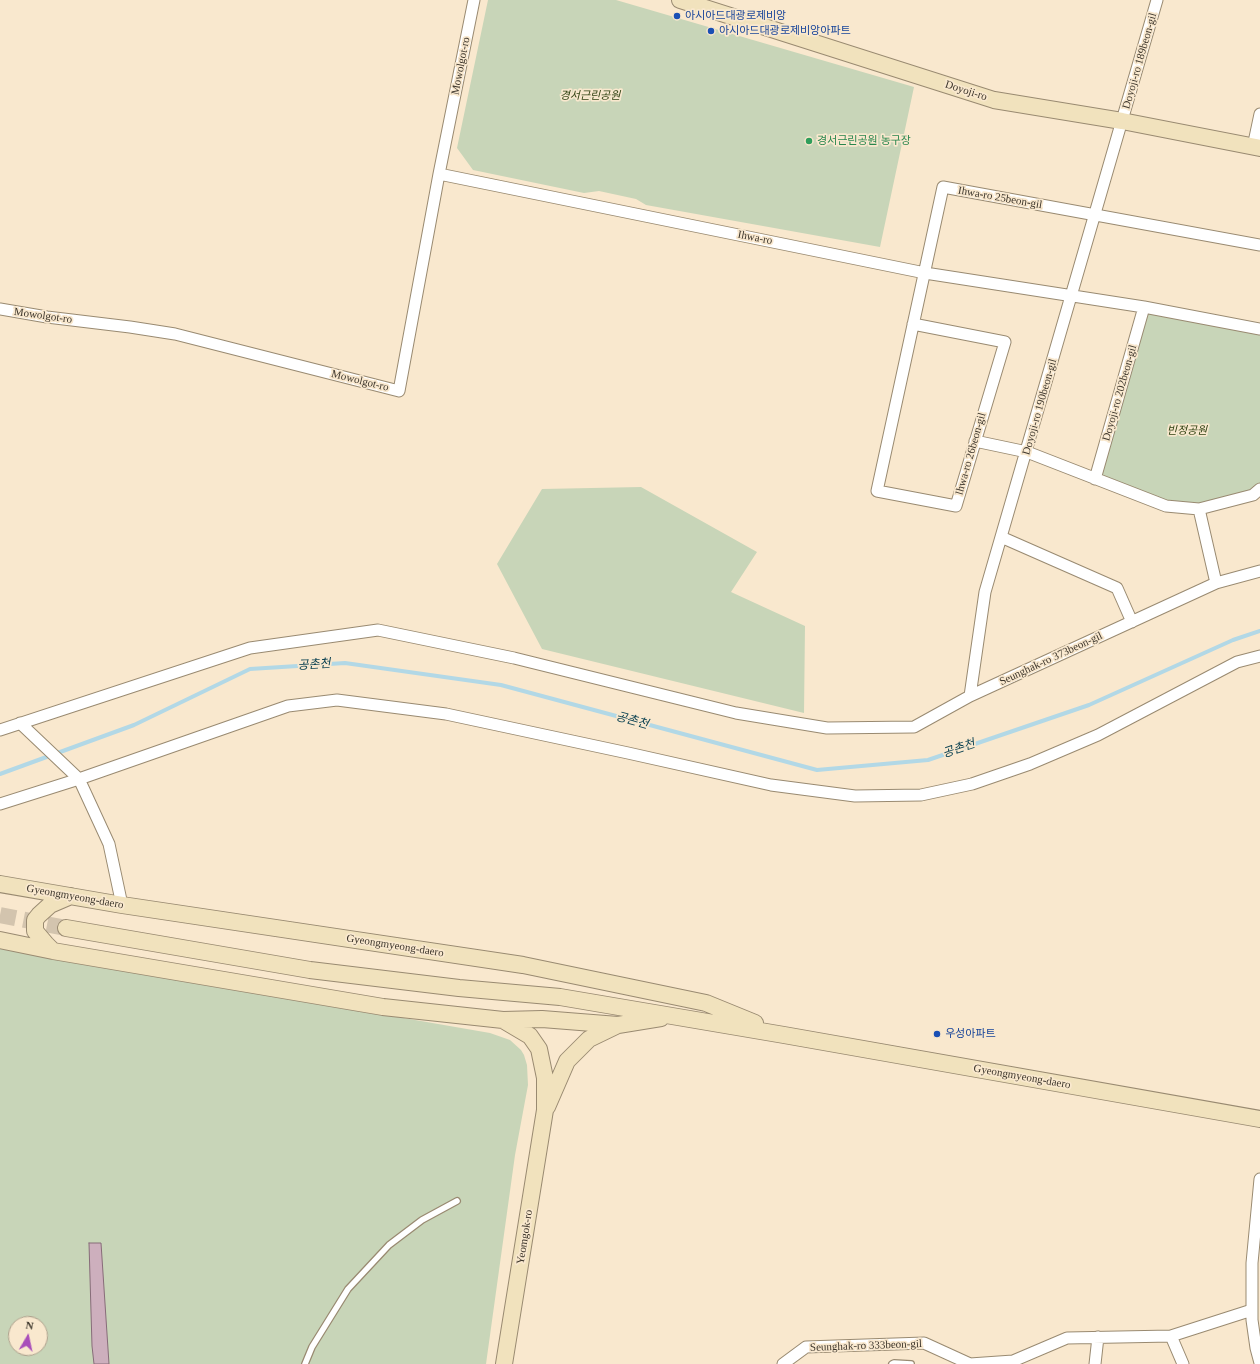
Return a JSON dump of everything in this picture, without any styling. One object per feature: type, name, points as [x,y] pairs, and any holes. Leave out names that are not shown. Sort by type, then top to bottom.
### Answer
[{"type":"main road","name":"Doyoji-ro","points":[[680,0],[994,100],[1122,121],[1257,148]]},
{"type":"main road","name":"Gyeongmyeong-daero","points":[[0,884],[122,905],[523,965],[706,1003],[784,1034]]},
{"type":"main road","points":[[53,951],[36,931],[35,920],[50,905],[71,896]]},
{"type":"main road","name":"Gyeongmyeong-daero","points":[[66,928],[310,970],[459,988],[560,997],[784,1034],[1260,1119]]},
{"type":"main road","name":"Gyeongmyeong-daero","points":[[0,940],[53,951],[383,1007],[503,1020],[542,1019],[618,1025],[674,1016]]},
{"type":"main road","name":"Yeomgok-ro","points":[[503,1020],[530,1036],[539,1049],[544,1078],[545,1110],[504,1364]]},
{"type":"main road","name":"Yeomgok-ro","points":[[545,1110],[567,1061],[589,1040],[618,1025]]},
{"type":"street","name":"Mowolgot-ro","points":[[0,309],[47,318],[130,327],[175,334],[399,391],[439,174],[474,0]]},
{"type":"street","name":"Doyoji-ro 189beon-gil","points":[[1122,121],[1157,0]]},
{"type":"street","points":[[1257,148],[1260,114]]},
{"type":"street","name":"Doyoji-ro 190beon-gil","points":[[970,696],[985,592],[1122,121]]},
{"type":"street","name":"Ihwa-ro","points":[[439,174],[925,272],[1072,296]]},
{"type":"street","name":"Ihwa-ro 25beon-gil","points":[[925,272],[943,187],[1095,215]]},
{"type":"street","points":[[1095,215],[1260,245]]},
{"type":"street","name":"Ihwa-ro 26beon-gil","points":[[913,324],[1005,342],[956,506],[877,492],[913,324],[925,272]]},
{"type":"street","points":[[1072,296],[1144,307],[1260,329]]},
{"type":"street","name":"Doyoji-ro 202beon-gil","points":[[1095,479],[1144,307]]},
{"type":"street","points":[[975,441],[1026,452],[1166,506],[1199,509],[1253,495],[1260,489]]},
{"type":"street","points":[[1199,509],[1216,583]]},
{"type":"street","points":[[1001,537],[1117,588],[1132,622]]},
{"type":"street","name":"Seunghak-ro 373beon-gil","points":[[0,730],[24,727],[250,648],[378,630],[514,658],[736,713],[827,728],[914,727],[970,696],[1216,583],[1260,571]]},
{"type":"street","points":[[0,804],[77,776],[288,706],[337,700],[446,714],[771,785],[855,796],[921,795],[972,784],[1030,764],[1098,735],[1237,662],[1260,656]]},
{"type":"street","points":[[24,727],[77,776],[109,844],[122,905]]},
{"type":"street","points":[[1260,1179],[1252,1263],[1252,1310],[1256,1348],[1260,1363]]},
{"type":"street","name":"Seunghak-ro 333beon-gil","points":[[783,1364],[806,1347],[924,1343],[970,1364],[1013,1362],[1067,1338],[1171,1336],[1252,1310]]},
{"type":"street","points":[[1171,1336],[1183,1364]]},
{"type":"street","points":[[1095,1364],[1098,1337]]},
{"type":"lane","points":[[305,1364],[312,1347],[348,1289],[389,1245],[422,1220],[457,1201]]},
{"type":"lane","points":[[892,1364],[911,1364]]},
{"type":"green space","name":"경서근린공원","points":[[488,0],[616,0],[914,87],[880,247],[646,205],[636,199],[599,191],[584,193],[473,170],[457,148]]},
{"type":"green space","name":"빈정공원","points":[[1145,309],[1260,331],[1260,486],[1252,493],[1198,507],[1166,503],[1098,477]]},
{"type":"green space","points":[[641,487],[757,552],[731,592],[805,626],[804,713],[542,649],[497,564],[542,489]]},
{"type":"green space","points":[[0,948],[490,1033],[510,1040],[521,1050],[524,1055],[527,1065],[528,1085],[515,1155],[486,1364],[0,1364]]},
{"type":"building","points":[[89,1243],[101,1243],[109,1364],[94,1364],[92,1346]]},
{"type":"waterway","name":"공촌천","points":[[0,774],[134,725],[250,669],[345,663],[501,685],[817,770],[928,760],[1089,705],[1233,640],[1260,631]]},
{"type":"tunnel","points":[[0,915],[66,928]]},
{"type":"place","name":"아시아드대광로제비앙","points":[[677,16]]},
{"type":"place","name":"아시아드대광로제비앙아파트","points":[[711,31]]},
{"type":"place","name":"경서근린공원 농구장","points":[[809,141]]},
{"type":"place","name":"우성아파트","points":[[937,1034]]}]
